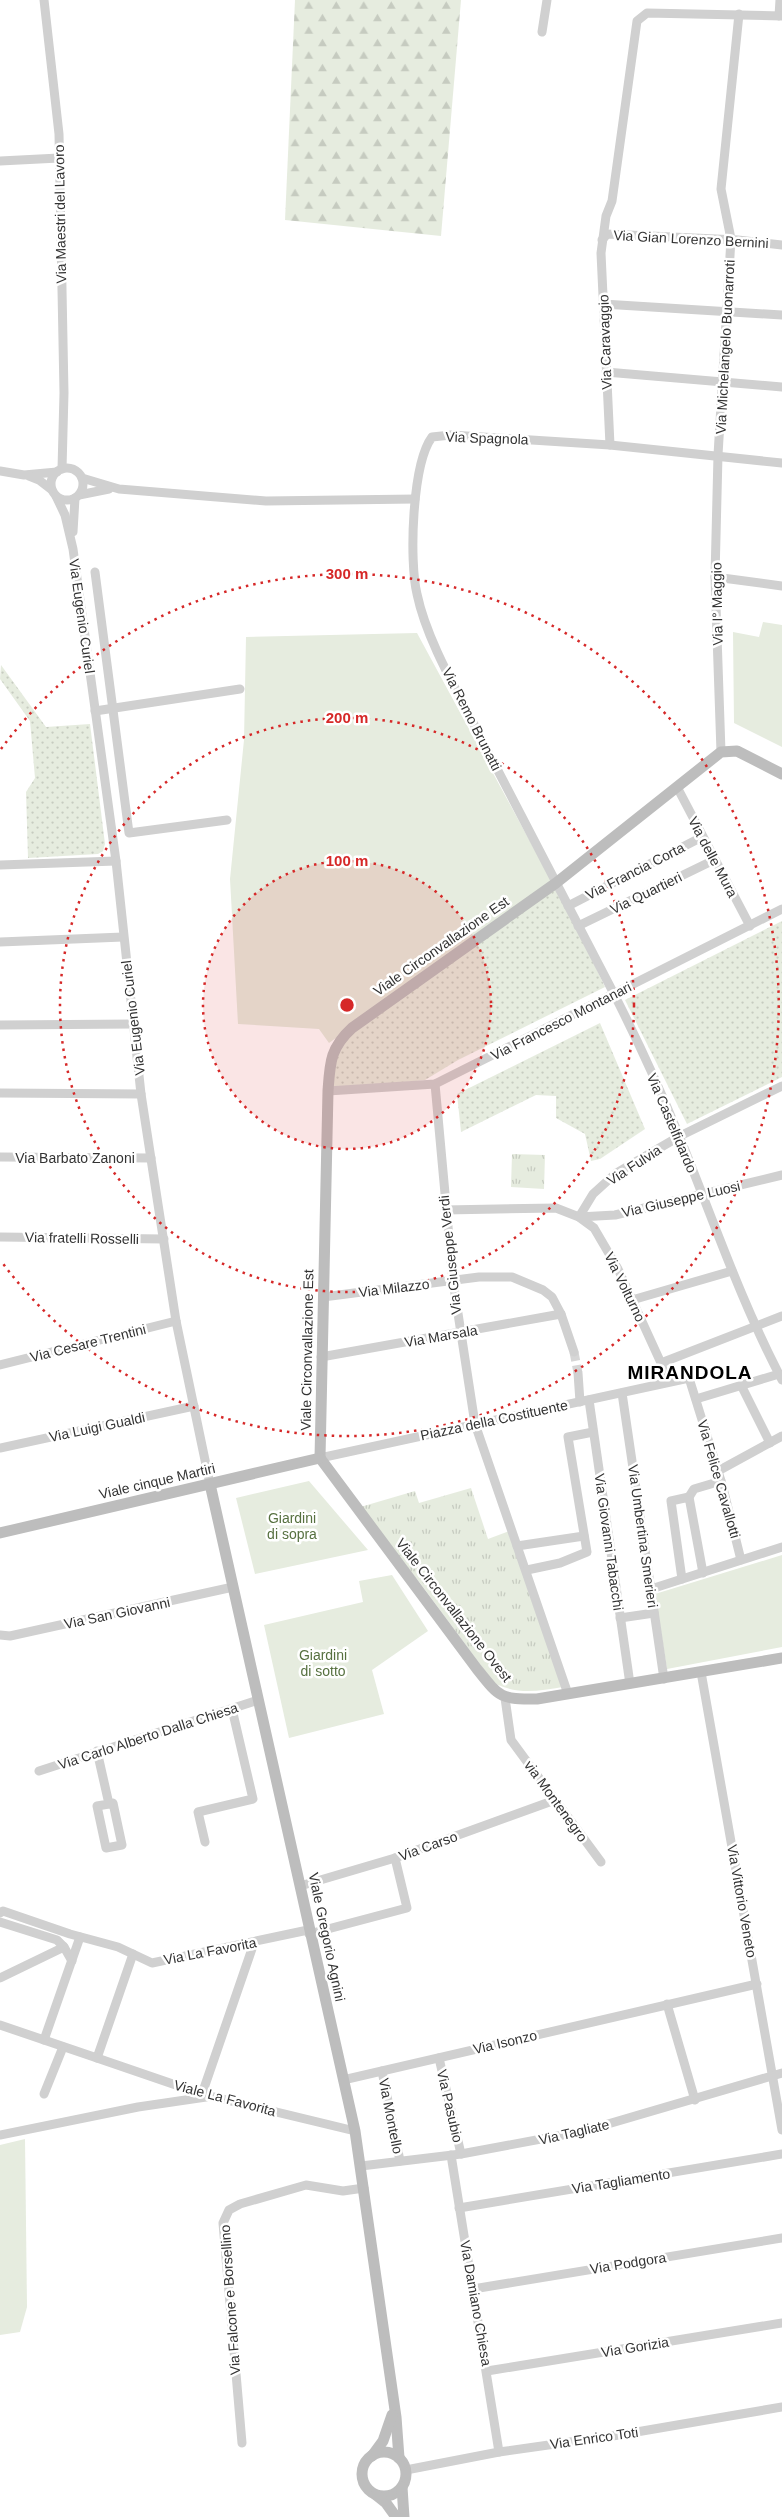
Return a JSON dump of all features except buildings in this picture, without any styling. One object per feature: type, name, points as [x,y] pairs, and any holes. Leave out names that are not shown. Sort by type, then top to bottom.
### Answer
[{"type":"main road","points":[[721,752],[737,751],[782,774]]},
{"type":"main road","name":"Viale Circonvallazione Est","points":[[320,1458],[328,1091],[330,1061],[338,1040],[352,1028],[556,883],[721,752]]},
{"type":"main road","name":"Viale cinque Martiri","points":[[0,1533],[320,1458]]},
{"type":"main road","name":"Viale Circonvallazione Ovest","points":[[320,1458],[486,1682],[505,1698],[537,1699],[782,1658]]},
{"type":"main road","name":"Viale Gregorio Agnini","points":[[210,1484],[355,2131],[393,2401],[399,2458]]},
{"type":"main road","name":"Viale Gregorio Agnini","points":[[372,2456],[379,2448],[389,2429],[393,2401]]},
{"type":"main road","points":[[396,2517],[386,2503],[366,2487],[362,2476],[364,2464],[372,2456],[383,2452],[399,2458],[406,2470],[402,2487],[404,2517]]},
{"type":"main road","points":[[374,2494],[389,2496],[402,2487]]},
{"type":"street","name":"Via Maestri del Lavoro","points":[[44,0],[59,158],[64,429],[59,471]]},
{"type":"street","points":[[542,32],[546,0]]},
{"type":"street","points":[[780,0],[780,16]]},
{"type":"street","name":"Via Caravaggio","points":[[610,445],[602,240],[606,216],[612,201],[636,20],[647,13],[780,16]]},
{"type":"street","name":"Via Michelangelo Buonarroti","points":[[718,455],[729,310],[731,239],[721,189],[739,14]]},
{"type":"street","points":[[0,161],[59,158]]},
{"type":"street","name":"Via Gian Lorenzo Bernini","points":[[602,240],[607,234],[731,239],[782,245]]},
{"type":"street","points":[[603,304],[729,310],[782,315]]},
{"type":"street","points":[[606,372],[782,387]]},
{"type":"street","name":"Via Maestri del Lavoro","points":[[64,429],[74,470]]},
{"type":"street","name":"Via Spagnola","points":[[415,499],[422,456],[432,437],[451,434],[610,445],[782,463]]},
{"type":"street","name":"Via I° Maggio","points":[[718,455],[715,577],[721,752]]},
{"type":"street","points":[[24,475],[74,470],[82,478],[119,489]]},
{"type":"street","points":[[54,493],[52,480],[59,471]]},
{"type":"street","points":[[0,472],[24,475],[38,480],[66,500],[97,490],[119,489],[266,501],[415,499]]},
{"type":"street","points":[[77,496],[83,487],[82,478]]},
{"type":"street","name":"Via Eugenio Curiel","points":[[54,493],[65,515],[73,549],[113,835],[123,937],[135,1024],[141,1094],[176,1321],[210,1484]]},
{"type":"street","name":"Via Eugenio Curiel","points":[[73,549],[77,496]]},
{"type":"street","name":"Via Remo Brunatti","points":[[415,499],[416,593],[425,622],[451,678],[578,926]]},
{"type":"street","points":[[95,572],[129,833]]},
{"type":"street","points":[[715,577],[782,586]]},
{"type":"street","points":[[95,711],[240,689]]},
{"type":"street","name":"Via delle Mura","points":[[677,787],[750,926]]},
{"type":"street","points":[[113,835],[227,820]]},
{"type":"street","name":"Via Francia Corta","points":[[568,906],[702,836]]},
{"type":"street","name":"Via Quartieri","points":[[578,926],[714,860]]},
{"type":"street","points":[[0,865],[116,861]]},
{"type":"street","name":"Via Francesco Montanari","points":[[328,1091],[435,1084],[782,910]]},
{"type":"street","name":"Via Castelfidardo","points":[[578,926],[614,994],[680,1136],[732,1271],[780,1377]]},
{"type":"street","points":[[0,942],[123,937]]},
{"type":"street","points":[[0,1025],[135,1024]]},
{"type":"street","name":"Via Giuseppe Verdi","points":[[435,1084],[452,1281],[475,1424],[568,1694]]},
{"type":"street","name":"Via Fulvia","points":[[578,1217],[593,1194],[615,1174],[680,1136],[782,1086]]},
{"type":"street","points":[[0,1093],[141,1094]]},
{"type":"street","name":"Via Barbato Zanoni","points":[[0,1158],[151,1158]]},
{"type":"street","name":"Via Giuseppe Luosi","points":[[578,1217],[615,1215],[782,1175]]},
{"type":"street","points":[[445,1210],[556,1208],[578,1217]]},
{"type":"street","name":"Via Volturno","points":[[578,1217],[594,1228],[618,1269],[661,1363]]},
{"type":"street","name":"Via fratelli Rosselli","points":[[0,1237],[164,1239]]},
{"type":"street","points":[[632,1300],[732,1271]]},
{"type":"street","name":"Via Milazzo","points":[[323,1297],[495,1276],[512,1277],[543,1290],[552,1297],[561,1314],[574,1352]]},
{"type":"street","name":"Via Marsala","points":[[321,1357],[561,1314]]},
{"type":"street","points":[[667,1382],[661,1363],[694,1352],[756,1325],[782,1316]]},
{"type":"street","name":"Via Cesare Trentini","points":[[0,1366],[176,1321]]},
{"type":"street","points":[[578,1373],[584,1401]]},
{"type":"street","points":[[696,1399],[741,1385],[780,1377]]},
{"type":"street","name":"Piazza della Costituente","points":[[320,1458],[689,1378],[696,1399]]},
{"type":"street","points":[[741,1385],[770,1443]]},
{"type":"street","name":"Via Umbertina Smerieri","points":[[622,1393],[664,1679]]},
{"type":"street","name":"Via Felice Cavallotti","points":[[696,1399],[721,1481],[741,1560]]},
{"type":"street","name":"Via Giovanni Tabacchi","points":[[584,1401],[593,1432],[630,1684]]},
{"type":"street","name":"Via Luigi Gualdi","points":[[0,1448],[194,1406]]},
{"type":"street","points":[[526,1570],[560,1563],[587,1552],[568,1437],[593,1432]]},
{"type":"street","points":[[718,1471],[782,1436]]},
{"type":"street","points":[[703,1572],[689,1497],[694,1489],[721,1481]]},
{"type":"street","points":[[682,1579],[671,1501],[689,1497]]},
{"type":"street","points":[[517,1546],[584,1536]]},
{"type":"street","points":[[651,1589],[782,1547]]},
{"type":"street","name":"Via San Giovanni","points":[[0,1635],[10,1636],[233,1587]]},
{"type":"street","points":[[620,1618],[654,1613]]},
{"type":"street","name":"Via Vittorio Veneto","points":[[701,1672],[758,1984],[778,2074],[782,2130]]},
{"type":"street","name":"via Montenegro","points":[[505,1698],[511,1740],[601,1862]]},
{"type":"street","name":"Via Carlo Alberto Dalla Chiesa","points":[[38,1771],[258,1700]]},
{"type":"street","points":[[205,1842],[198,1812],[253,1799],[232,1709]]},
{"type":"street","points":[[98,1751],[109,1804]]},
{"type":"street","name":"Via Carso","points":[[300,1886],[394,1858],[556,1800]]},
{"type":"street","points":[[113,1803],[122,1845],[106,1848],[97,1806],[109,1804],[113,1803]]},
{"type":"street","name":"Via La Favorita","points":[[0,1913],[3,1911],[118,1948],[152,1963],[309,1932],[407,1908],[394,1858]]},
{"type":"street","points":[[0,1922],[57,1940],[64,1947],[72,1961]]},
{"type":"street","points":[[44,2040],[80,1937]]},
{"type":"street","points":[[202,2094],[254,1942]]},
{"type":"street","points":[[0,1978],[64,1947]]},
{"type":"street","points":[[97,2058],[133,1954]]},
{"type":"street","name":"Via Isonzo","points":[[343,2080],[758,1984]]},
{"type":"street","points":[[667,2004],[695,2100]]},
{"type":"street","name":"Viale La Favorita","points":[[0,2025],[202,2094],[355,2131]]},
{"type":"street","points":[[44,2094],[63,2046]]},
{"type":"street","name":"Via Pasubio","points":[[438,2058],[456,2154]]},
{"type":"street","name":"Via Montello","points":[[382,2071],[400,2161]]},
{"type":"street","name":"Via Tagliate","points":[[361,2166],[456,2154],[584,2131],[695,2100],[778,2074]]},
{"type":"street","points":[[0,2135],[138,2108],[214,2097]]},
{"type":"street","name":"Via Damiano Chiesa","points":[[456,2154],[460,2208],[499,2452]]},
{"type":"street","name":"Via Tagliamento","points":[[460,2208],[782,2154]]},
{"type":"street","name":"Via Falcone e Borsellino","points":[[242,2442],[222,2223],[224,2215],[240,2204],[306,2185],[343,2191],[364,2188]]},
{"type":"street","name":"Via Podgora","points":[[473,2289],[782,2238]]},
{"type":"street","name":"Via Gorizia","points":[[487,2371],[782,2323]]},
{"type":"street","name":"Via Enrico Toti","points":[[406,2470],[499,2452],[620,2435],[782,2408]]},
{"type":"green space","points":[[295,0],[461,0],[441,236],[285,220]]},
{"type":"green space","points":[[763,622],[782,625],[782,747],[734,723],[733,632],[759,637]]},
{"type":"green space","points":[[417,633],[552,882],[329,1043],[319,1029],[238,1024],[230,879],[244,740],[246,637]]},
{"type":"green space","points":[[1,665],[46,727],[90,724],[105,844],[103,851],[98,854],[28,858],[26,792],[35,778],[30,721],[0,679]]},
{"type":"green space","points":[[556,883],[605,987],[458,1060],[425,1080],[328,1091],[338,1040]]},
{"type":"green space","points":[[782,921],[782,1077],[687,1124],[625,1000]]},
{"type":"green space","points":[[600,1023],[645,1129],[600,1159],[591,1161],[585,1134],[556,1118],[556,1096],[536,1095],[461,1132],[457,1094]]},
{"type":"green space","points":[[512,1154],[545,1155],[544,1189],[511,1187]]},
{"type":"green space","name":"Giardini di sopra","points":[[309,1481],[368,1550],[255,1574],[236,1498]]},
{"type":"green space","points":[[471,1488],[488,1539],[512,1530],[563,1687],[537,1691],[520,1691],[494,1683],[420,1583],[357,1508],[415,1491],[419,1503]]},
{"type":"green space","points":[[782,1555],[782,1647],[667,1669],[655,1594]]},
{"type":"green space","name":"Giardini di sotto","points":[[392,1575],[428,1631],[372,1670],[384,1714],[289,1738],[264,1625],[363,1602],[359,1581]]},
{"type":"green space","points":[[25,2139],[27,2307],[20,2332],[0,2335],[0,2145]]},
{"type":"tunnel","points":[[574,1352],[578,1373]]},
{"type":"district","name":"MIRANDOLA","points":[[690,1372]]}]
